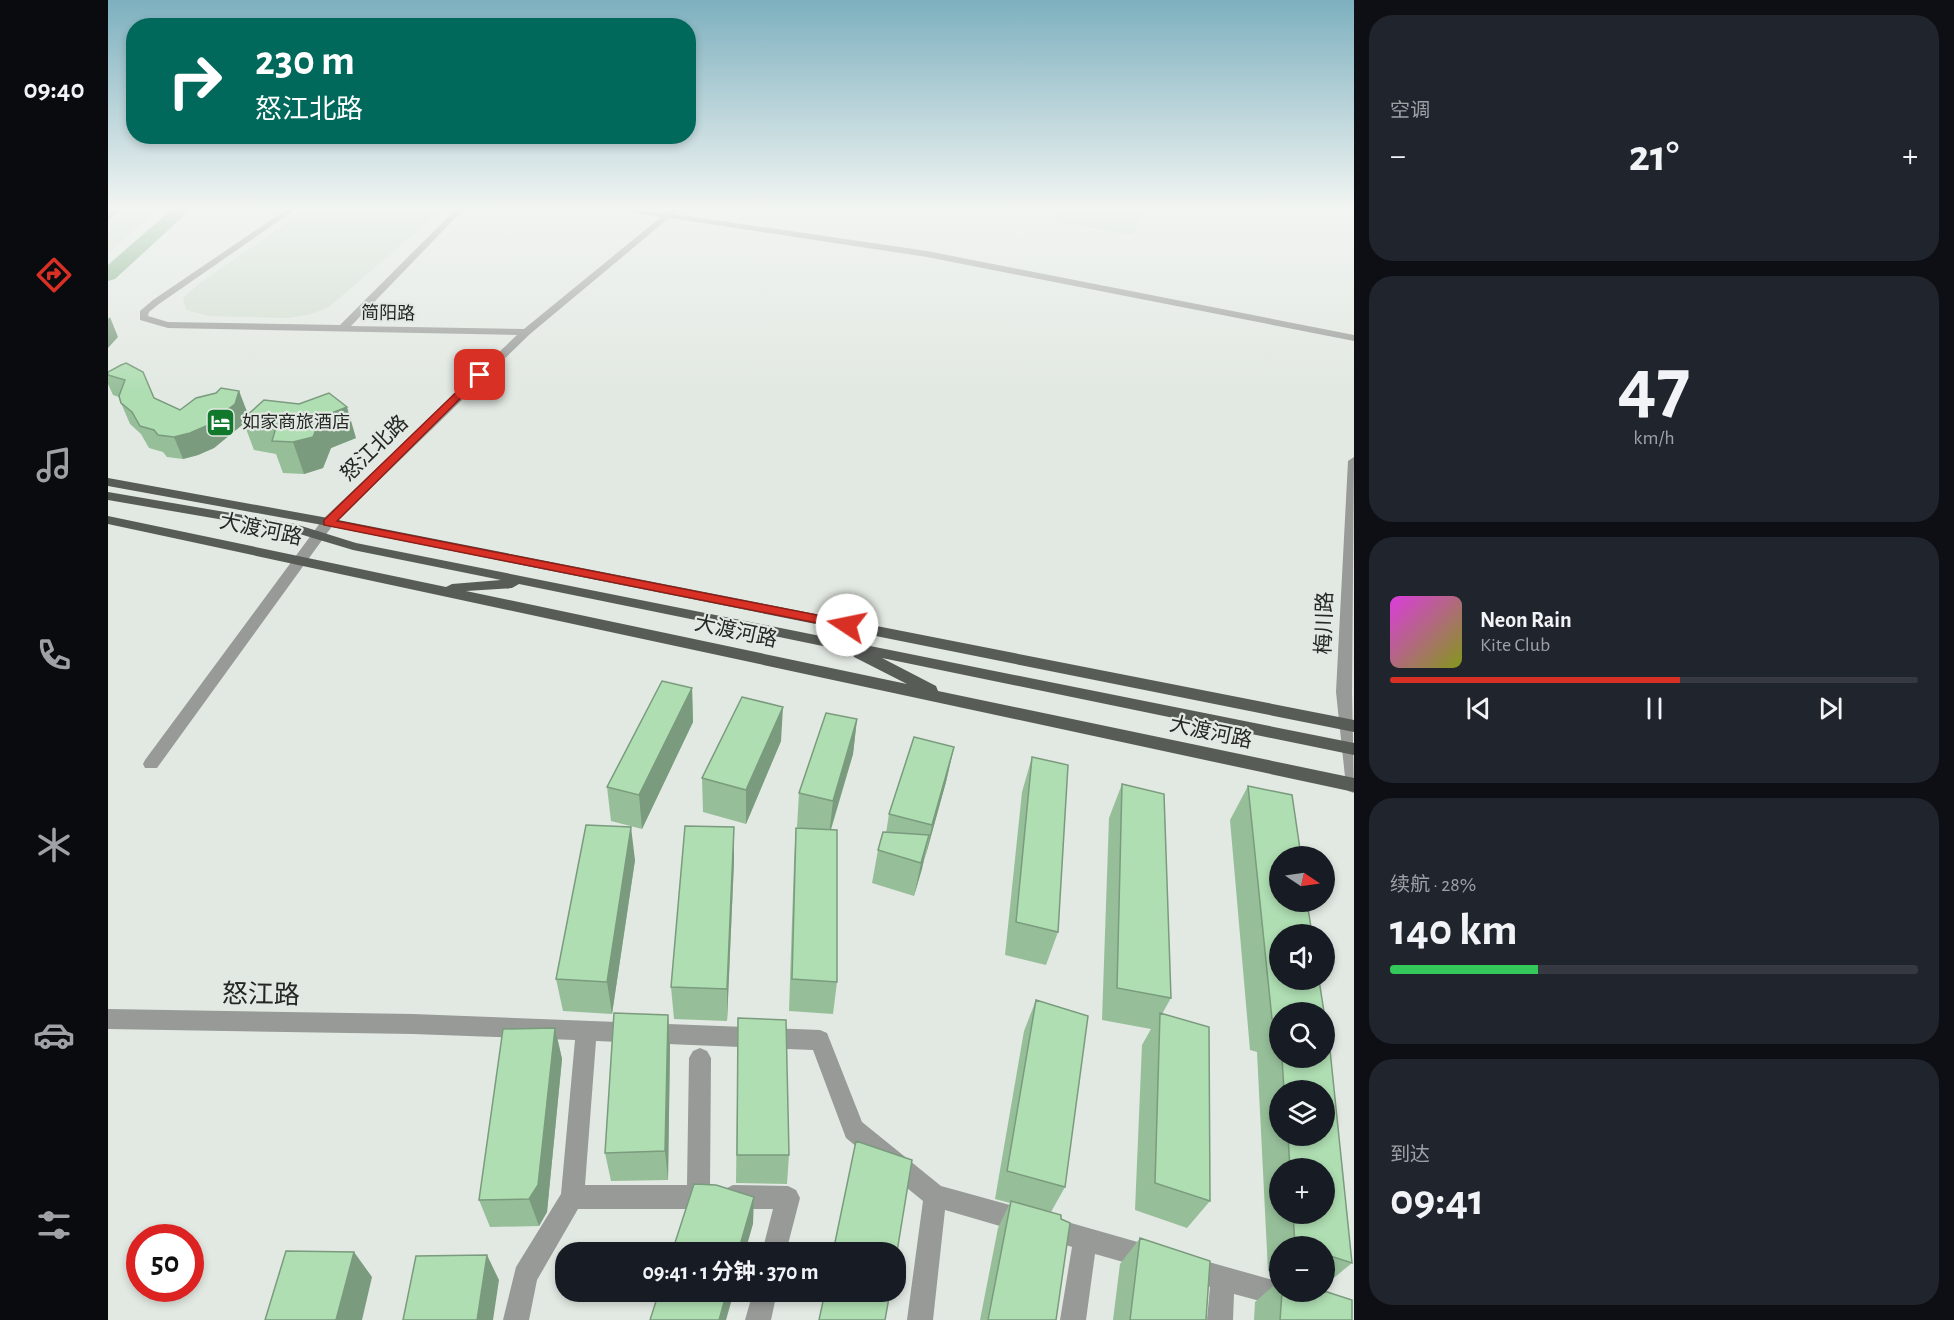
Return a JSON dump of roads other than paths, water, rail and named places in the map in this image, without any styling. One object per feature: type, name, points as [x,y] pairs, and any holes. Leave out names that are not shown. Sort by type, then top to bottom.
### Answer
[{"type":"main road","name":"大渡河路","points":[[108,482],[328,522],[1350,725]]},
{"type":"main road","name":"大渡河路","points":[[108,496],[295,528],[353,546],[1351,748]]},
{"type":"main road","name":"大渡河路","points":[[108,520],[1354,785]]},
{"type":"main road","points":[[431,589],[532,583]]},
{"type":"main road","points":[[841,644],[949,699]]},
{"type":"street","name":"简阳路","points":[[201,271],[156,302],[145,311],[143,318],[168,325],[526,332]]},
{"type":"street","points":[[342,328],[398,271]]},
{"type":"street","name":"怒江北路","points":[[151,764],[328,522],[526,332],[601,271]]},
{"type":"street","points":[[1011,271],[1354,338]]},
{"type":"street","name":"梅川路","points":[[1354,461],[1344,692],[1350,725],[1354,785]]},
{"type":"street","name":"怒江路","points":[[108,1019],[413,1024],[820,1040],[854,1130],[935,1196]]},
{"type":"street","points":[[516,1320],[525,1276],[572,1197],[586,1031]]},
{"type":"street","points":[[698,1197],[700,1058]]},
{"type":"street","points":[[920,1320],[935,1196],[1269,1291]]},
{"type":"street","points":[[572,1197],[788,1198],[777,1242]]},
{"type":"street","points":[[1073,1320],[1084,1239]]},
{"type":"street","points":[[1220,1320],[1222,1278]]},
{"type":"street","points":[[758,1320],[762,1302]]},
{"type":"waterway","points":[[108,275],[113,271]]},
{"type":"place","name":"如家商旅酒店","points":[[221,422]]}]
